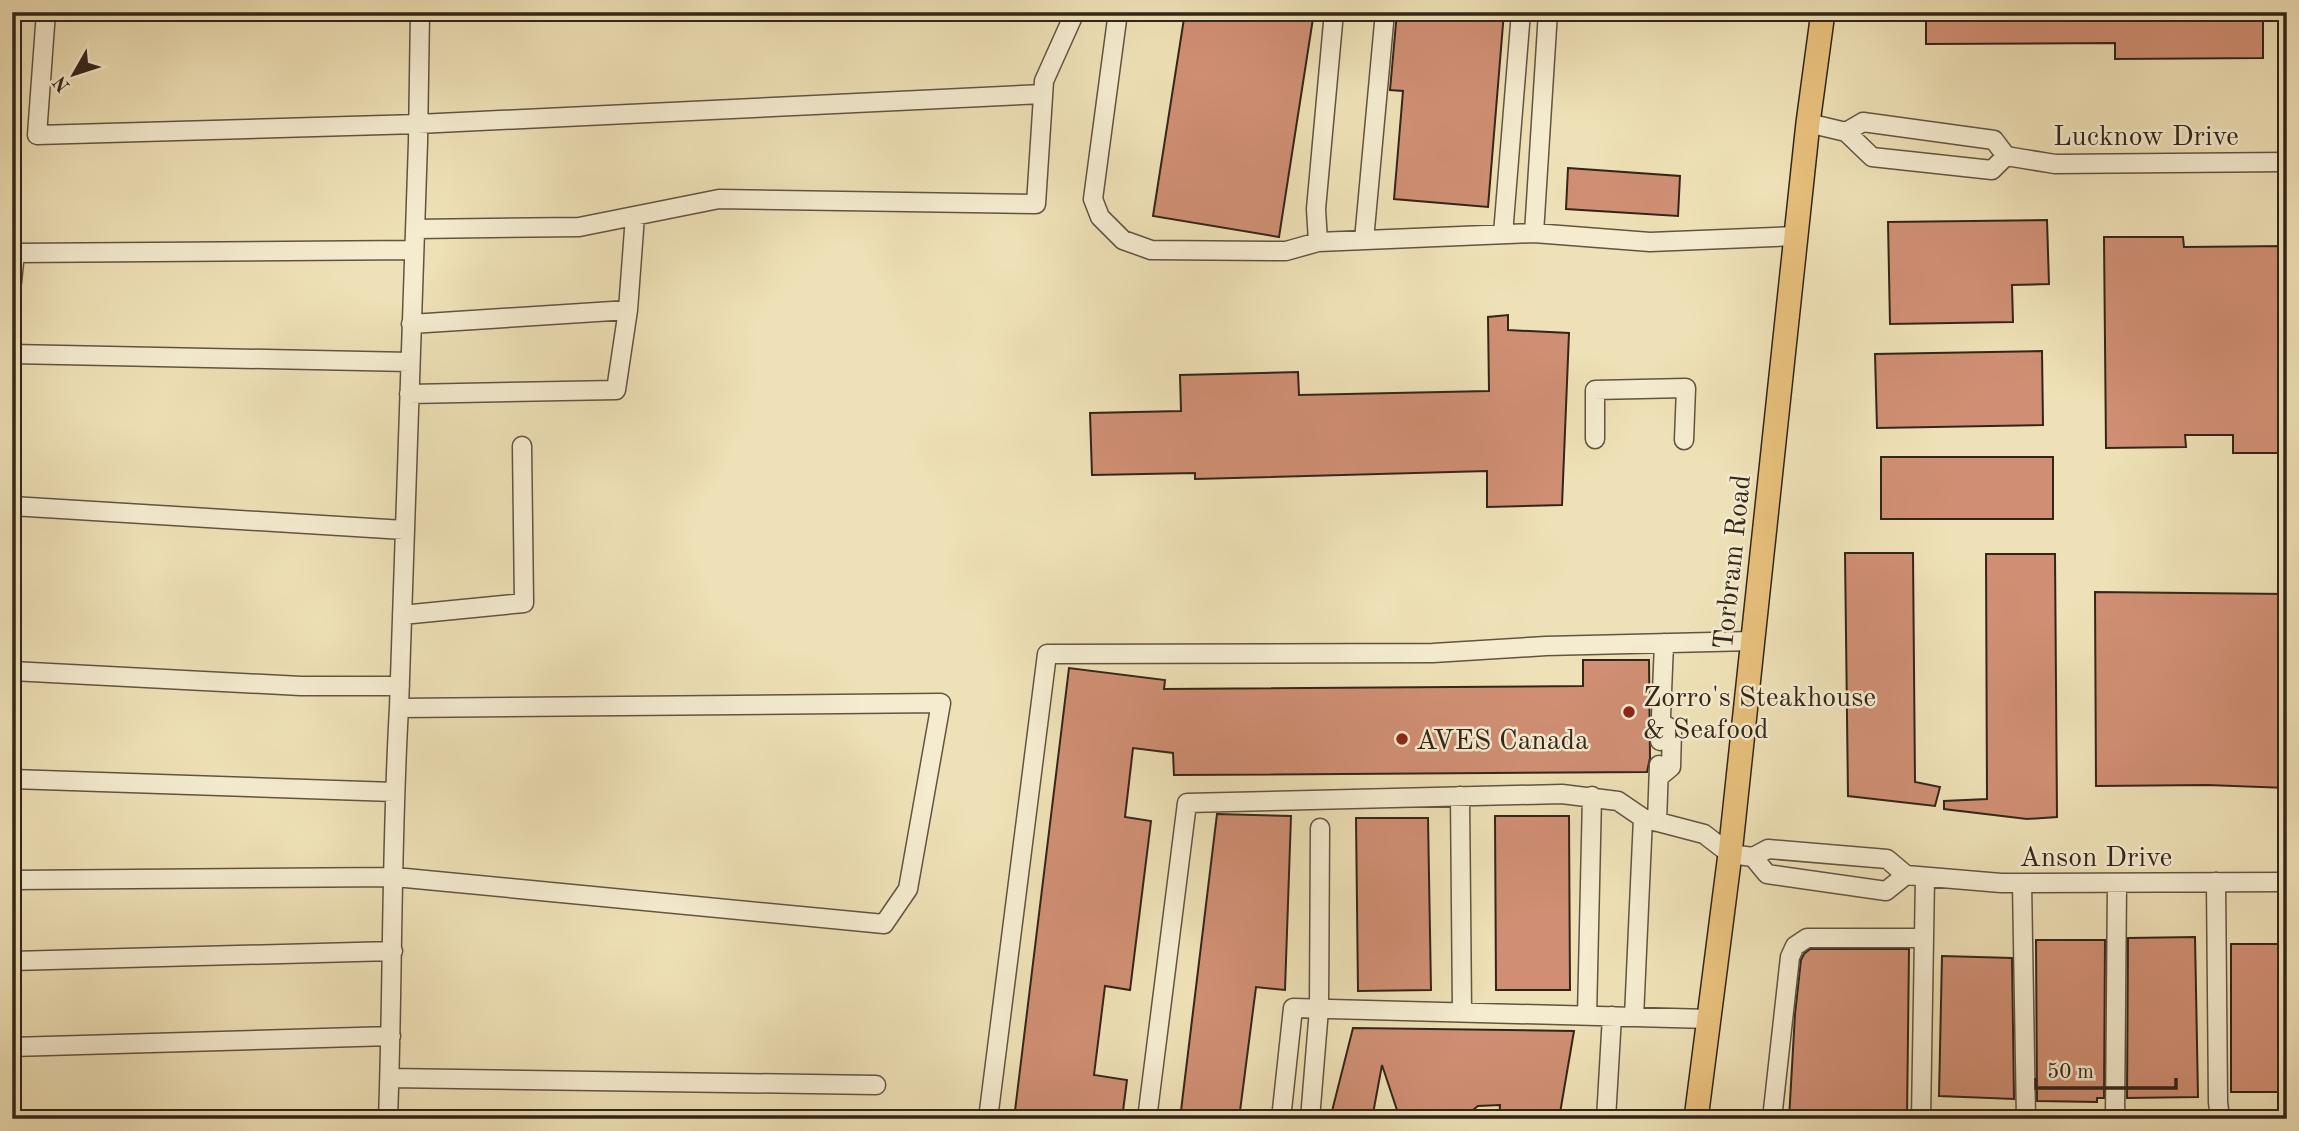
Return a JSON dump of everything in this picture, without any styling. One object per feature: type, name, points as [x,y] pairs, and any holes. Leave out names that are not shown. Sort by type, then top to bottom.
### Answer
[{"type":"main road","name":"Torbram Road","points":[[1696,1119],[1730,854],[1808,124],[1823,12]]},
{"type":"street","points":[[47,12],[37,135],[418,124],[1043,94]]},
{"type":"street","points":[[388,1119],[395,877],[394,792],[400,686],[420,12]]},
{"type":"street","points":[[415,229],[579,227],[719,199],[1036,204],[1044,81],[1075,12]]},
{"type":"street","points":[[1118,12],[1093,199],[1100,217],[1123,240],[1152,250],[1286,251],[1318,242],[1534,233],[1650,242],[1796,236]]},
{"type":"street","points":[[1318,242],[1316,209],[1334,12]]},
{"type":"street","points":[[1364,240],[1385,12]]},
{"type":"street","points":[[1503,234],[1521,12]]},
{"type":"street","points":[[1534,233],[1548,12]]},
{"type":"street","name":"Lucknow Drive","points":[[1808,124],[1846,132],[1863,122],[1994,140],[2006,156],[2054,164],[2287,162]]},
{"type":"street","points":[[1846,132],[1872,158],[1992,170],[2006,156]]},
{"type":"street","points":[[409,394],[616,390],[628,310],[635,216]]},
{"type":"street","points":[[12,282],[15,253],[414,250]]},
{"type":"street","points":[[411,324],[628,310]]},
{"type":"street","points":[[12,354],[410,362]]},
{"type":"street","points":[[1595,439],[1595,390],[1686,388],[1684,440]]},
{"type":"street","points":[[402,615],[524,603],[522,446]]},
{"type":"street","points":[[12,506],[404,530]]},
{"type":"street","points":[[988,1119],[1047,654],[1433,653],[1546,646],[1753,641]]},
{"type":"street","points":[[1634,1017],[1650,820],[1659,777],[1664,643]]},
{"type":"street","points":[[12,671],[301,686],[400,686]]},
{"type":"street","points":[[12,880],[395,877],[884,924],[908,889],[941,703],[399,708]]},
{"type":"street","points":[[1659,777],[1671,767],[1672,730],[1661,722]]},
{"type":"street","points":[[12,779],[394,792]]},
{"type":"street","points":[[1147,1119],[1187,803],[1562,794],[1592,796],[1618,801],[1650,820],[1704,834],[1730,854]]},
{"type":"street","points":[[1460,796],[1462,1012]]},
{"type":"street","points":[[1587,1016],[1592,796]]},
{"type":"street","points":[[1310,1119],[1319,1009],[1320,828]]},
{"type":"street","name":"Anson Drive","points":[[1730,854],[1754,857],[1769,849],[1886,859],[1906,875],[2022,883],[2287,882]]},
{"type":"street","name":"Anson Drive","points":[[1754,857],[1767,874],[1886,891],[1906,875]]},
{"type":"street","points":[[1921,1119],[1925,877]]},
{"type":"street","points":[[2022,883],[2025,1119]]},
{"type":"street","points":[[2115,1119],[2117,883]]},
{"type":"street","points":[[2216,883],[2217,1113]]},
{"type":"street","points":[[1773,1119],[1790,957],[1795,946],[1807,938],[1924,938]]},
{"type":"street","points":[[12,961],[393,951]]},
{"type":"street","points":[[1281,1119],[1293,1008],[1709,1020]]},
{"type":"street","points":[[1606,1119],[1612,1016]]},
{"type":"street","points":[[12,1046],[391,1036]]},
{"type":"street","points":[[390,1078],[876,1085]]},
{"type":"building","points":[[1185,12],[1314,12],[1279,237],[1153,216]]},
{"type":"building","points":[[1397,12],[1504,12],[1488,207],[1394,199],[1403,91],[1390,90]]},
{"type":"building","points":[[1926,12],[2263,12],[2263,58],[2115,59],[2115,43],[1926,44]]},
{"type":"building","points":[[1568,168],[1680,176],[1678,216],[1566,209]]},
{"type":"building","points":[[2047,220],[2049,284],[2012,285],[2013,322],[1890,324],[1888,222]]},
{"type":"building","points":[[2104,237],[2183,237],[2184,247],[2287,246],[2287,453],[2233,453],[2233,435],[2185,435],[2186,447],[2106,448]]},
{"type":"building","points":[[1508,315],[1508,330],[1569,333],[1562,505],[1487,507],[1487,471],[1195,479],[1195,473],[1092,475],[1090,413],[1181,411],[1180,375],[1298,372],[1299,395],[1489,391],[1488,317]]},
{"type":"building","points":[[2042,351],[2043,425],[1877,428],[1875,354]]},
{"type":"building","points":[[1881,457],[2053,457],[2053,519],[1881,519]]},
{"type":"building","points":[[1845,553],[1913,553],[1915,782],[1940,787],[1935,806],[1848,796]]},
{"type":"building","points":[[1986,554],[2055,554],[2057,817],[2027,819],[1944,809],[1944,801],[1987,799]]},
{"type":"building","points":[[2095,592],[2287,594],[2287,788],[2207,785],[2096,786]]},
{"type":"building","points":[[1583,660],[1649,660],[1650,758],[1647,772],[1174,775],[1173,753],[1133,748],[1125,817],[1151,821],[1130,990],[1105,986],[1094,1075],[1127,1080],[1122,1119],[1014,1119],[1069,668],[1165,680],[1164,689],[1583,686]]},
{"type":"building","points":[[1217,814],[1291,816],[1285,990],[1256,987],[1239,1119],[1180,1119]]},
{"type":"building","points":[[1495,816],[1569,816],[1570,990],[1496,990]]},
{"type":"building","points":[[1356,818],[1428,818],[1431,990],[1358,991]]},
{"type":"building","points":[[2195,937],[2198,1097],[2127,1098],[2128,938]]},
{"type":"building","points":[[2036,940],[2105,940],[2104,1098],[2097,1098],[2097,1102],[2037,1101]]},
{"type":"building","points":[[2231,944],[2287,944],[2287,1092],[2231,1092]]},
{"type":"building","points":[[1810,949],[1909,949],[1907,1119],[1789,1119],[1801,960]]},
{"type":"building","points":[[1942,956],[2012,958],[2014,1099],[1939,1096]]},
{"type":"building","points":[[1353,1028],[1574,1031],[1559,1119],[1499,1119],[1500,1105],[1478,1106],[1468,1114],[1398,1113],[1382,1065],[1372,1119],[1330,1119]]},
{"type":"place","name":"Zorro's Steakhouse & Seafood","points":[[1629,712]]},
{"type":"place","name":"AVES Canada","points":[[1402,739]]}]
